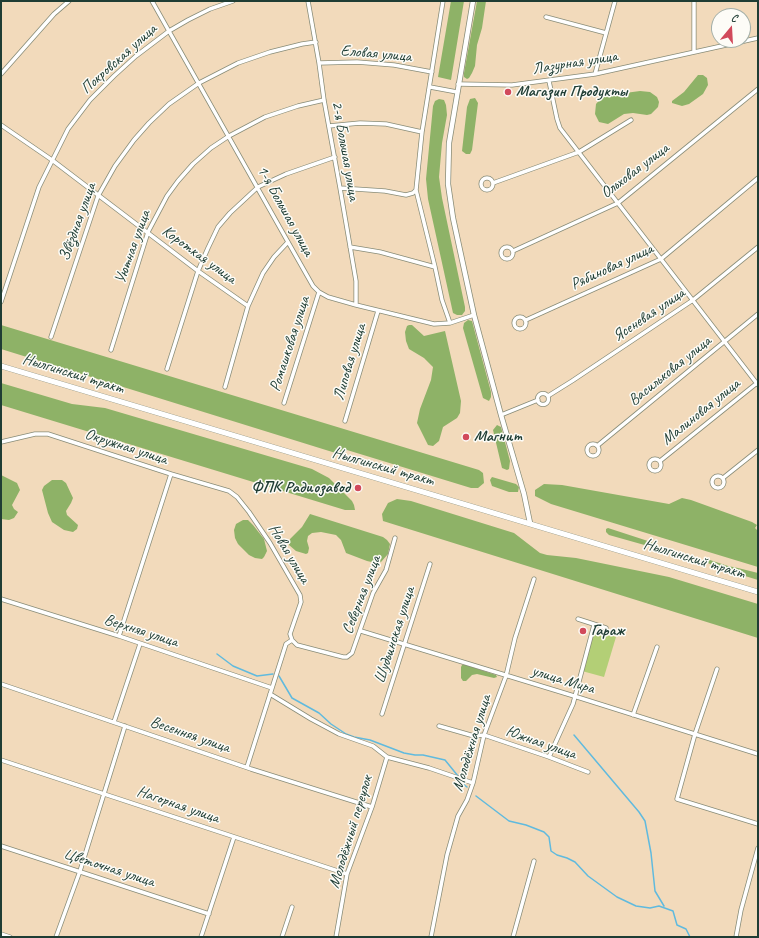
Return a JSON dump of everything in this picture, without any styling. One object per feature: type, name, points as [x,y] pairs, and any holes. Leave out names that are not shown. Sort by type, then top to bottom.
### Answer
[{"type":"main road","name":"Нылгинский тракт","points":[[1,366],[758,592]]},
{"type":"street","points":[[1,74],[54,14],[69,1]]},
{"type":"street","name":"1-я Большая улица","points":[[152,1],[288,242],[319,292]]},
{"type":"street","name":"Покровская улица","points":[[1,302],[39,187],[68,129],[90,100],[136,56],[169,31],[193,17],[233,1]]},
{"type":"street","name":"2-я Большая улица","points":[[308,1],[356,281],[356,305]]},
{"type":"street","points":[[443,1],[422,132],[416,190],[442,300],[450,323]]},
{"type":"street","points":[[473,1],[449,143],[448,184],[453,218],[474,315],[524,494],[530,523]]},
{"type":"street","points":[[595,74],[615,1]]},
{"type":"street","points":[[694,1],[694,52]]},
{"type":"street","points":[[546,17],[606,33]]},
{"type":"street","name":"Лазурная улица","points":[[458,84],[512,85],[595,74],[758,38]]},
{"type":"street","name":"Звёздная улица","points":[[51,337],[98,196],[115,166],[134,140],[169,104],[199,82],[238,63],[270,52],[316,42]]},
{"type":"street","name":"Еловая улица","points":[[319,62],[357,62],[394,65],[432,72]]},
{"type":"street","points":[[549,81],[560,128],[758,383]]},
{"type":"street","points":[[430,87],[457,92]]},
{"type":"street","name":"Ольховая улица","points":[[513,251],[618,203],[758,89]]},
{"type":"street","name":"Уютная улица","points":[[110,350],[148,232],[167,196],[178,181],[193,164],[211,148],[229,136],[265,117],[298,106],[324,100]]},
{"type":"street","points":[[494,183],[579,152],[631,120]]},
{"type":"street","points":[[329,126],[360,122],[386,124],[422,132]]},
{"type":"street","name":"Короткая улица","points":[[1,125],[52,160],[198,271],[248,306]]},
{"type":"street","points":[[167,369],[198,271],[218,227],[230,213],[258,187],[286,174],[335,157]]},
{"type":"street","name":"Рябиновая улица","points":[[526,320],[661,258],[758,178]]},
{"type":"street","points":[[340,188],[385,191],[406,195],[413,193],[416,190]]},
{"type":"street","points":[[225,387],[248,306],[263,273],[274,257],[288,242]]},
{"type":"street","points":[[350,247],[380,252],[435,267]]},
{"type":"street","name":"Ясеневая улица","points":[[548,396],[572,382],[693,300],[758,247]]},
{"type":"street","points":[[319,292],[328,297],[356,305],[434,324],[450,323],[474,315]]},
{"type":"street","name":"Ромашковая улица","points":[[284,403],[319,292]]},
{"type":"street","name":"Липовая улица","points":[[345,421],[378,311]]},
{"type":"street","name":"Васильковая улица","points":[[597,446],[758,314]]},
{"type":"street","name":"Малиновая улица","points":[[660,461],[758,383]]},
{"type":"street","points":[[501,415],[538,400],[538,396],[541,394],[548,396],[549,401],[545,404],[540,403],[538,400]]},
{"type":"street","name":"Окружная улица","points":[[1,442],[35,434],[48,434],[171,474],[119,636]]},
{"type":"street","points":[[723,478],[758,450]]},
{"type":"street","name":"Новая улица","points":[[171,474],[229,491],[237,497],[249,512],[270,542],[300,595],[301,602],[290,634],[292,640]]},
{"type":"street","name":"Северная улица","points":[[292,640],[297,645],[347,657],[352,653],[361,631],[373,593],[386,570],[395,538]]},
{"type":"street","name":"Шудьинская улица","points":[[382,714],[430,564]]},
{"type":"street","name":"Молодёжная улица","points":[[431,937],[446,855],[458,816],[467,800],[473,784],[484,736],[506,676],[534,579]]},
{"type":"street","name":"Верхняя улица","points":[[1,599],[119,636],[272,688]]},
{"type":"street","points":[[578,619],[606,628]]},
{"type":"street","points":[[548,757],[573,704],[594,625]]},
{"type":"street","name":"улица Мира","points":[[361,631],[758,754]]},
{"type":"street","points":[[247,767],[286,644],[292,640]]},
{"type":"street","points":[[114,722],[140,644]]},
{"type":"street","points":[[633,715],[657,647]]},
{"type":"street","points":[[717,669],[694,734],[677,799],[758,824]]},
{"type":"street","name":"Весенняя улица","points":[[1,684],[247,767],[372,807]]},
{"type":"street","points":[[270,694],[339,734],[373,746],[386,757],[429,768],[473,784]]},
{"type":"street","points":[[56,937],[80,871],[126,726]]},
{"type":"street","name":"Южная улица","points":[[439,726],[474,736],[484,736],[588,772]]},
{"type":"street","name":"Молодёжный переулок","points":[[336,937],[347,874],[372,807],[386,757]]},
{"type":"street","name":"Нагорная улица","points":[[1,760],[347,874]]},
{"type":"street","points":[[201,937],[234,837]]},
{"type":"street","name":"Цветочная улица","points":[[1,846],[209,914]]},
{"type":"street","points":[[736,937],[741,910],[758,848]]},
{"type":"street","points":[[513,937],[534,862]]},
{"type":"street","points":[[282,937],[292,907]]},
{"type":"street","points":[[1,934],[10,937]]},
{"type":"green space","points":[[451,1],[464,1],[451,80],[438,77]]},
{"type":"green space","points":[[477,1],[486,1],[482,28],[477,45],[475,66],[467,79],[464,77],[464,73]]},
{"type":"green space","points":[[698,75],[703,75],[707,78],[708,85],[703,94],[689,104],[682,106],[672,103],[672,101],[684,92]]},
{"type":"green space","points":[[640,91],[650,92],[657,97],[659,102],[658,107],[651,114],[624,114],[608,124],[599,122],[595,114],[596,104],[603,96]]},
{"type":"green space","points":[[475,98],[478,103],[472,150],[470,154],[466,154],[462,151],[467,107],[470,99]]},
{"type":"green space","points":[[439,99],[444,100],[447,115],[442,143],[439,177],[465,307],[465,311],[462,315],[453,313],[428,199],[426,179],[433,106],[435,101]]},
{"type":"green space","points":[[468,320],[472,321],[491,392],[489,401],[483,398],[463,328],[464,323]]},
{"type":"green space","points":[[1,325],[479,470],[483,473],[484,483],[478,488],[471,488],[347,450],[342,455],[1,349]]},
{"type":"green space","points":[[412,325],[424,336],[445,331],[461,401],[460,413],[457,418],[443,427],[439,441],[433,446],[428,445],[417,423],[420,409],[431,380],[433,367],[424,358],[409,349],[405,332],[407,326]]},
{"type":"green space","points":[[1,383],[72,404],[105,408],[312,469],[329,478],[352,501],[355,510],[345,510],[1,405]]},
{"type":"green space","points":[[497,425],[501,427],[510,461],[509,469],[507,470],[502,468],[493,430]]},
{"type":"green space","points":[[1,475],[17,483],[20,490],[12,505],[18,512],[14,518],[9,520],[1,519]]},
{"type":"green space","points":[[492,477],[516,484],[519,487],[518,492],[509,492],[492,486],[490,480]]},
{"type":"green space","points":[[52,480],[62,480],[66,483],[73,498],[66,511],[67,515],[78,525],[77,529],[73,532],[64,530],[52,522],[48,513],[42,490],[44,486]]},
{"type":"green space","points":[[544,484],[562,485],[669,504],[682,498],[752,522],[757,525],[755,528],[758,531],[758,567],[551,504],[535,496],[535,490]]},
{"type":"green space","points":[[397,499],[411,501],[514,533],[540,553],[576,558],[669,577],[758,604],[758,638],[383,521],[382,514],[388,503]]},
{"type":"green space","points":[[310,514],[383,537],[390,544],[388,554],[381,562],[376,563],[367,561],[346,553],[341,540],[336,535],[321,532],[312,533],[308,536],[308,553],[306,554],[296,551],[289,545],[290,539],[302,527]]},
{"type":"green space","points":[[243,520],[248,520],[264,539],[267,551],[262,559],[249,555],[238,544],[235,538],[234,530],[236,524]]},
{"type":"green space","points":[[608,528],[651,542],[655,545],[655,547],[609,535],[606,532],[606,529]]},
{"type":"green space","points":[[708,560],[758,573],[758,580],[716,567],[708,563]]},
{"type":"green space","points":[[594,630],[616,637],[604,677],[582,671]]},
{"type":"green space","points":[[462,665],[496,675],[497,677],[494,678],[477,674],[472,675],[466,681],[463,681],[461,678]]},
{"type":"waterway","points":[[217,654],[233,666],[257,676],[273,674]]},
{"type":"waterway","points":[[279,676],[292,698],[319,713],[331,724],[346,734],[370,740],[404,753],[423,755],[445,760],[458,776]]},
{"type":"waterway","points":[[574,735],[645,821],[651,853],[655,891],[664,906]]},
{"type":"waterway","points":[[463,784],[467,787]]},
{"type":"waterway","points":[[476,796],[509,821],[526,825],[544,832],[549,837],[551,851],[575,862],[588,876],[617,897],[636,906],[650,908],[659,906],[673,911],[677,925],[686,929],[690,937]]},
{"type":"place","name":"Магазин Продукты","points":[[508,92]]},
{"type":"place","name":"Магнит","points":[[466,437]]},
{"type":"place","name":"ФПК Радиозавод","points":[[358,488]]},
{"type":"place","name":"Гараж","points":[[583,631]]}]
